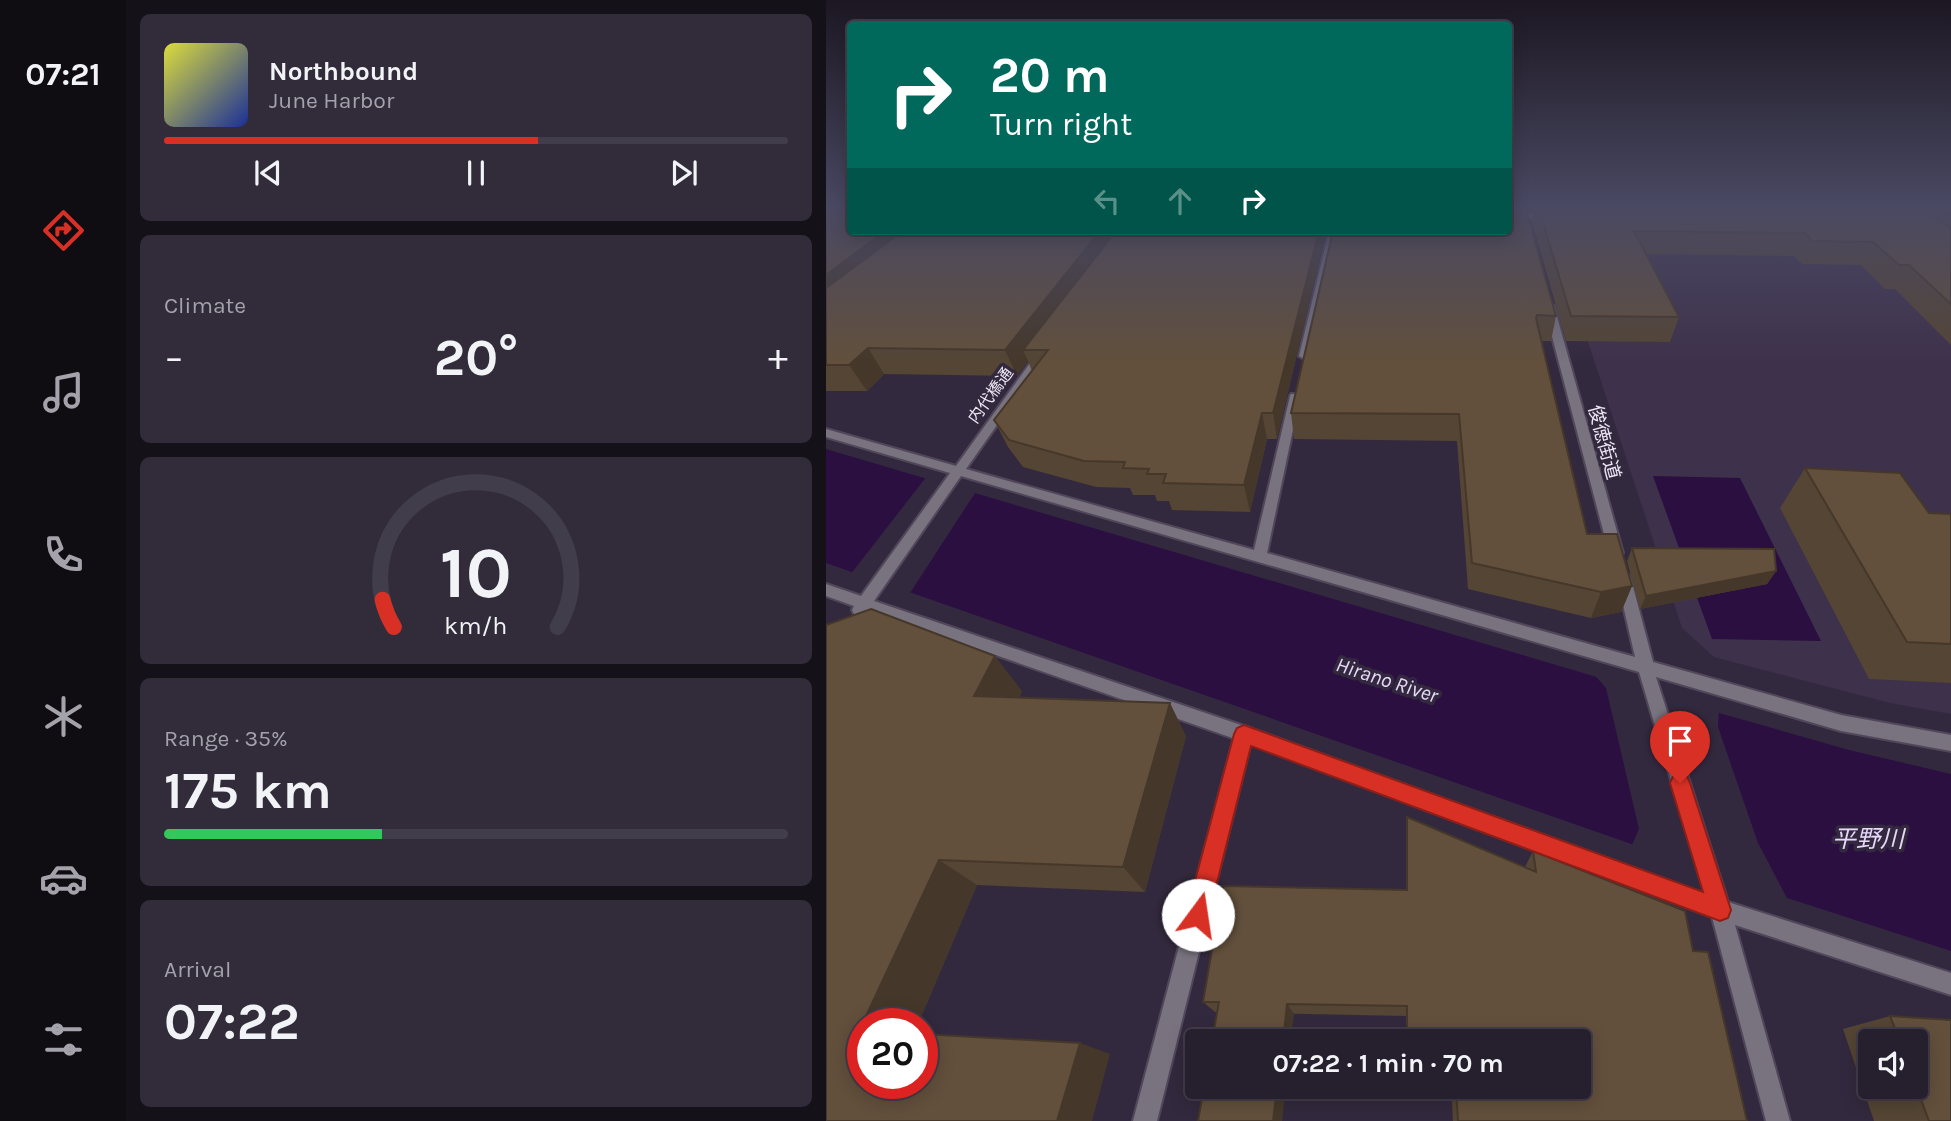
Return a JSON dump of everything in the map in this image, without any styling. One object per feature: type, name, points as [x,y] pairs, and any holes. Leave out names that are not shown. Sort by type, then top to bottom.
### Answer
[{"type":"street","points":[[1302,367],[1327,258]]},
{"type":"street","name":"俊徳街道","points":[[1547,296],[1651,688],[1720,910],[1778,1121]]},
{"type":"street","name":"内代橋通","points":[[864,604],[1052,340]]},
{"type":"street","points":[[1259,558],[1299,381]]},
{"type":"street","points":[[826,433],[956,475],[1841,723],[1951,743]]},
{"type":"street","points":[[826,590],[1244,734],[1720,910],[1951,984]]},
{"type":"street","points":[[849,624],[864,604]]},
{"type":"street","points":[[1145,1121],[1244,734]]},
{"type":"shaded area","points":[[1561,258],[1837,258],[1951,270],[1951,714],[1890,703],[1714,657],[1682,628]]},
{"type":"water","points":[[826,449],[1705,709],[1849,750],[1951,774],[1951,951],[1769,892],[826,563]]},
{"type":"water","points":[[1653,476],[1740,478],[1821,641],[1712,639]]},
{"type":"pier","points":[[927,476],[977,490],[908,596],[850,575]]},
{"type":"pier","points":[[1592,672],[1719,710],[1718,727],[1758,843],[1789,902],[1631,847],[1639,829],[1606,688]]},
{"type":"building","points":[[826,258],[848,258],[826,275]]},
{"type":"building","points":[[866,258],[1078,258],[1005,350],[868,348],[849,365],[826,365],[826,288]]},
{"type":"building","points":[[1095,258],[1312,258],[1273,413],[1262,413],[1244,485],[1163,483],[1166,474],[1147,474],[1149,469],[1123,468],[1125,462],[1084,461],[1009,440],[994,420],[1048,350],[1023,350]]},
{"type":"building","points":[[1327,258],[1540,258],[1556,316],[1537,315],[1536,318],[1587,534],[1617,534],[1632,586],[1601,592],[1472,563],[1459,414],[1291,413]]},
{"type":"building","points":[[1554,258],[1648,258],[1679,317],[1571,316]]},
{"type":"building","points":[[1891,258],[1951,258],[1951,304],[1909,265],[1899,265]]},
{"type":"building","points":[[1805,468],[1900,473],[1929,513],[1951,514],[1951,644],[1907,642]]},
{"type":"building","points":[[1632,548],[1774,549],[1776,571],[1646,596]]},
{"type":"building","points":[[871,609],[995,656],[974,696],[1170,703],[1123,867],[939,860],[870,1008],[847,1008],[847,1099],[938,1099],[938,1035],[1080,1043],[1057,1121],[826,1121],[826,625]]},
{"type":"building","points":[[1407,817],[1536,872],[1533,851],[1685,911],[1693,951],[1708,952],[1747,1121],[1458,1121],[1457,1099],[1591,1099],[1591,1029],[1407,1029],[1407,1006],[1287,1004],[1284,1029],[1214,1029],[1219,1002],[1203,1002],[1223,886],[1407,890]]},
{"type":"building","points":[[1890,1016],[1951,1020],[1951,1121],[1929,1121],[1921,1099],[1928,1099],[1928,1029],[1895,1029]]},
{"type":"building","points":[[1202,1099],[1276,1099],[1273,1121],[1198,1121]]},
{"type":"route","points":[[1198,915],[1244,734],[1720,910],[1680,783]]},
{"type":"water label","name":"Hirano River","points":[[1387,680]]},
{"type":"water label","name":"平野川","points":[[1868,839]]}]
